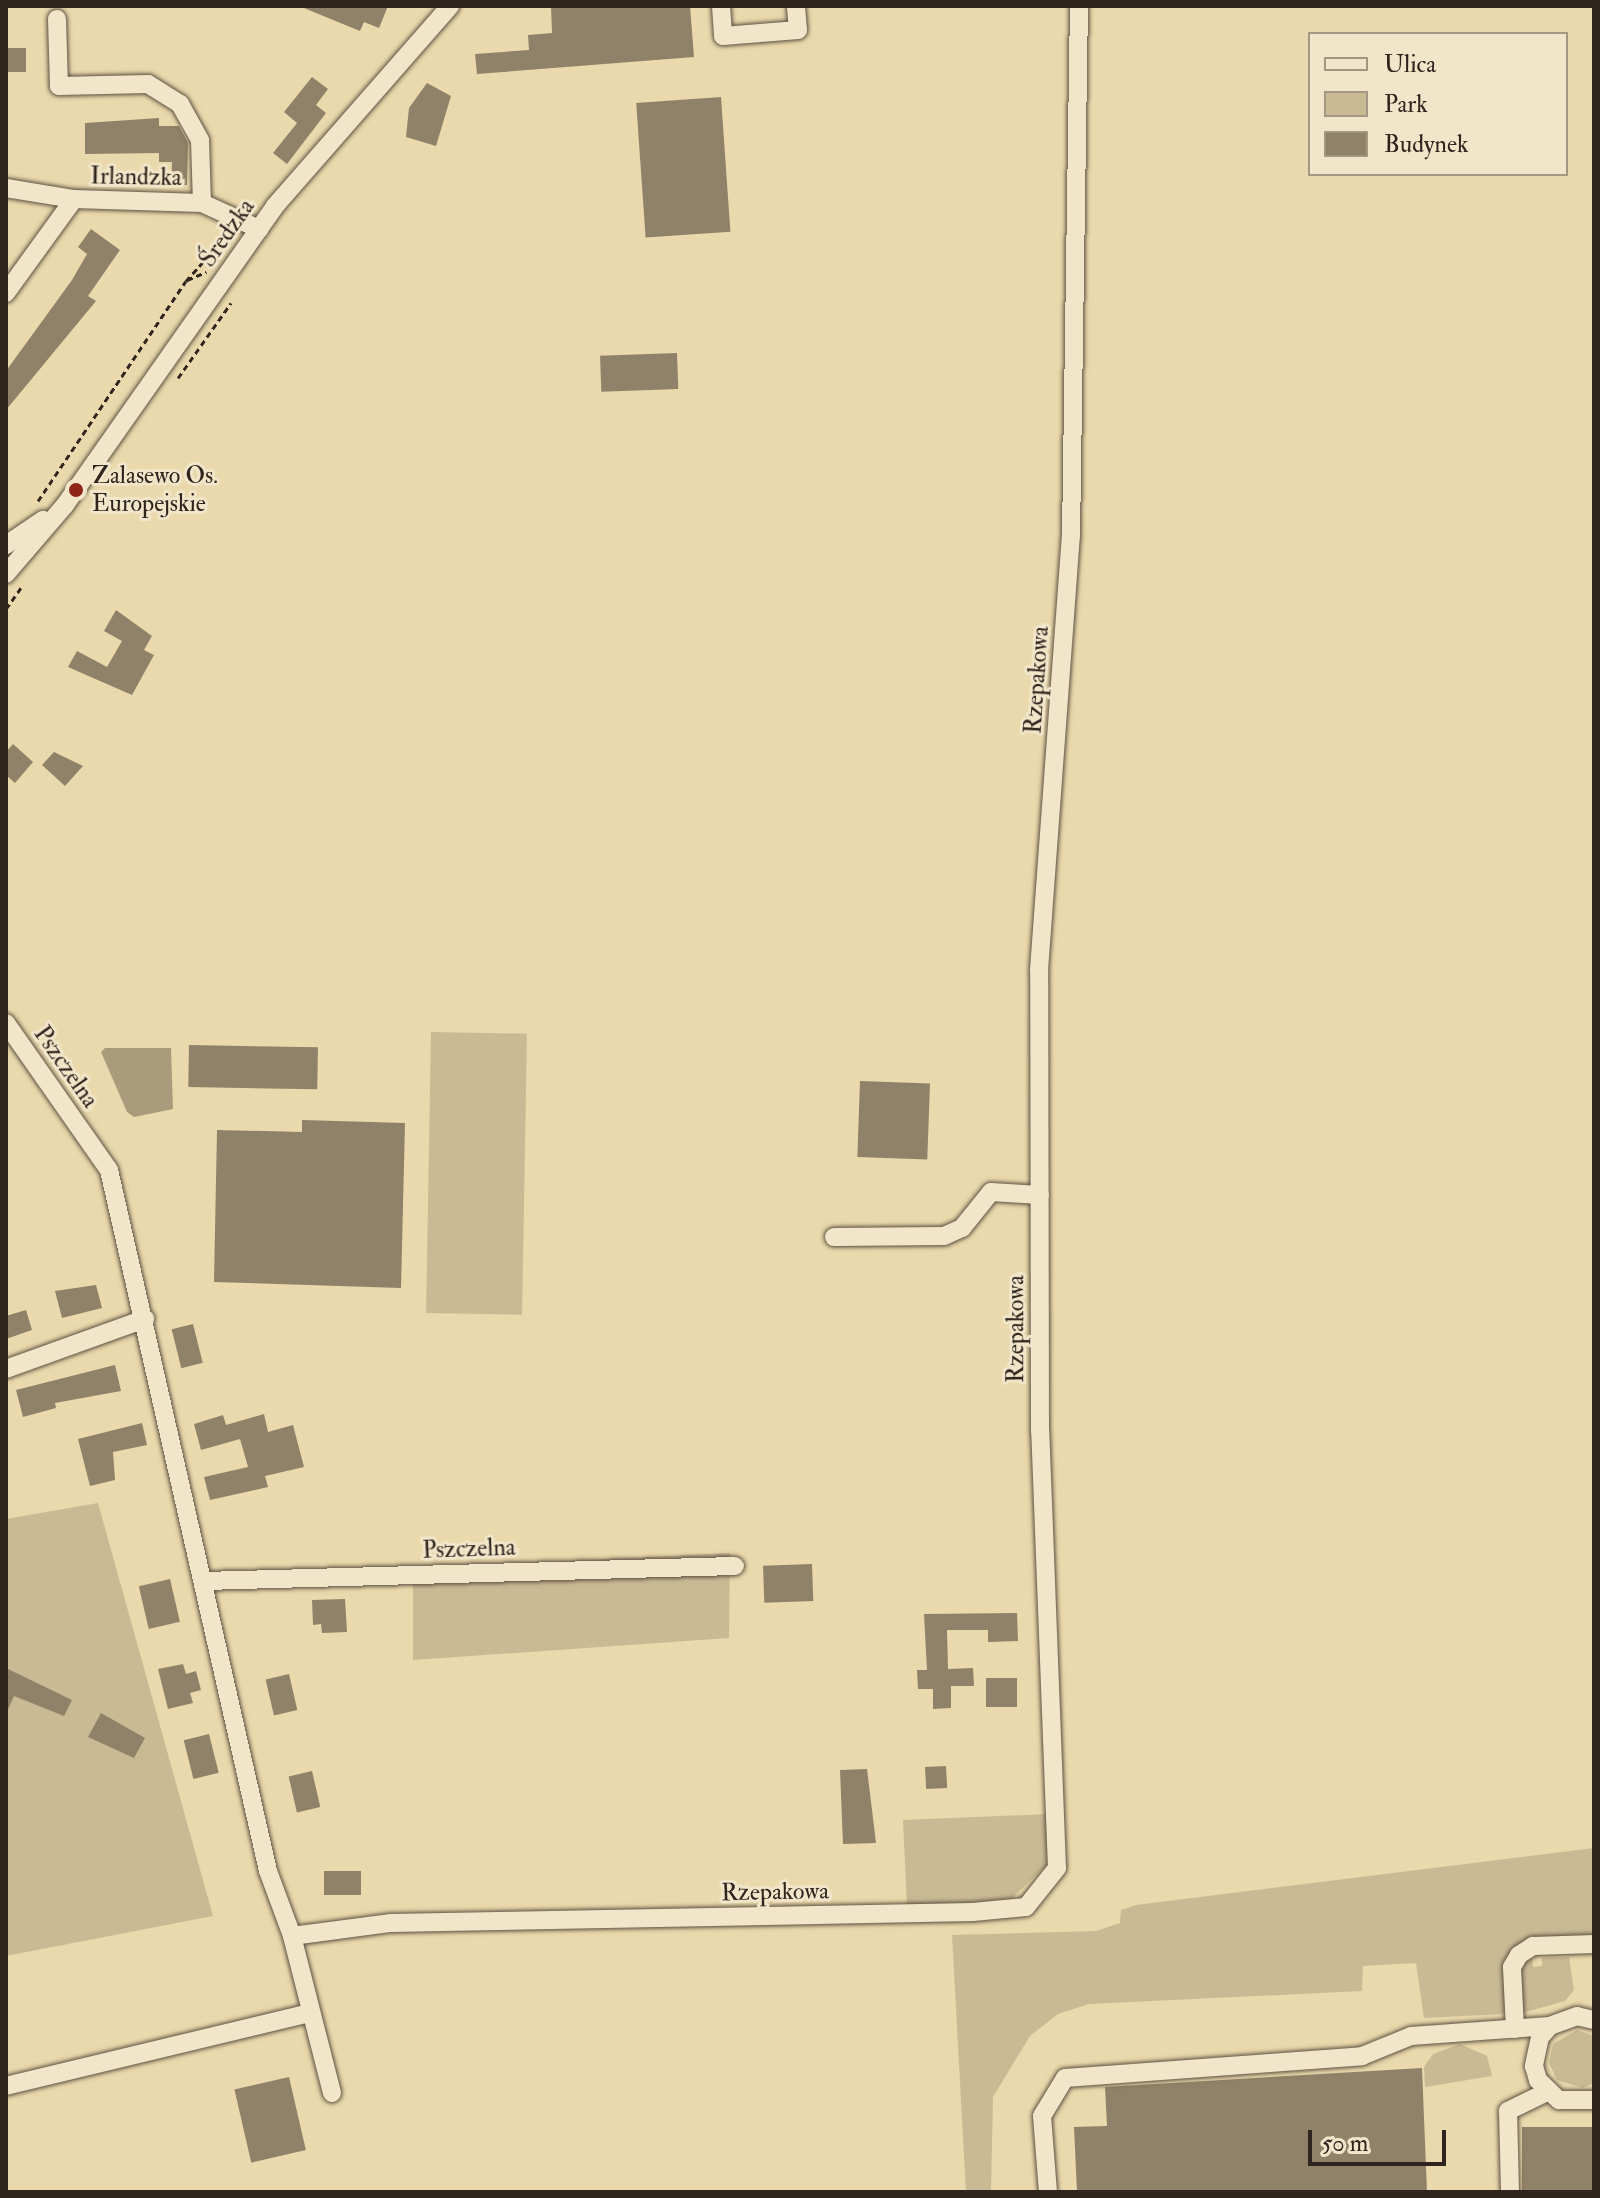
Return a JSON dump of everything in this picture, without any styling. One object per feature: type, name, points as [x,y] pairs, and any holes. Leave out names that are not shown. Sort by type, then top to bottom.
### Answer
[{"type":"street","name":"Średzka","points":[[6,574],[65,505],[259,229],[450,6]]},
{"type":"street","points":[[721,6],[723,36],[798,30],[796,6]]},
{"type":"street","name":"Rzepakowa","points":[[292,1936],[391,1923],[973,1912],[1026,1907],[1043,1892],[1057,1868],[1059,1835],[1040,1431],[1039,970],[1071,536],[1079,6]]},
{"type":"street","points":[[57,19],[59,86],[148,84],[180,104],[200,140],[202,203]]},
{"type":"street","points":[[6,188],[74,199]]},
{"type":"street","name":"Irlandzka","points":[[6,293],[74,199],[202,203],[240,215],[259,229]]},
{"type":"street","name":"Średzka","points":[[6,545],[65,505]]},
{"type":"street","name":"Pszczelna","points":[[6,1023],[109,1170],[268,1871],[292,1936],[332,2093]]},
{"type":"street","points":[[834,1237],[944,1236],[962,1228],[991,1192],[1040,1195]]},
{"type":"street","points":[[6,1369],[145,1319]]},
{"type":"street","name":"Pszczelna","points":[[204,1581],[735,1566]]},
{"type":"street","points":[[1515,2029],[1512,1967],[1519,1955],[1533,1946],[1594,1944]]},
{"type":"street","points":[[6,2086],[310,2013]]},
{"type":"street","points":[[1048,2192],[1042,2116],[1065,2078],[1362,2056],[1411,2036],[1550,2026],[1577,2016],[1594,2020]]},
{"type":"street","points":[[1550,2026],[1535,2051],[1538,2080],[1547,2092],[1573,2104],[1594,2100]]},
{"type":"street","points":[[1510,2192],[1508,2111],[1547,2092]]},
{"type":"path","points":[[29,512],[156,334],[186,281],[240,215]]},
{"type":"path","points":[[6,609],[31,573]]},
{"type":"green space","points":[[431,1032],[527,1034],[522,1315],[426,1313]]},
{"type":"green space","points":[[98,1503],[213,1916],[6,1956],[6,1519]]},
{"type":"green space","points":[[730,1553],[729,1638],[413,1660],[413,1586],[401,1569]]},
{"type":"green space","points":[[1050,1814],[1051,1861],[1011,1899],[907,1908],[903,1820]]},
{"type":"green space","points":[[1594,1848],[1594,1939],[1526,1945],[1503,2014],[1424,2018],[1416,1963],[1363,1966],[1362,1991],[1089,2004],[1058,2014],[1030,2036],[993,2097],[991,2192],[966,2192],[952,1935],[1096,1931],[1120,1923],[1121,1910],[1136,1905]]},
{"type":"green space","points":[[1532,1954],[1533,1967],[1542,1966],[1542,1958],[1569,1957],[1574,1990],[1565,2001],[1522,2013],[1520,1966]]},
{"type":"green space","points":[[1577,2030],[1594,2036],[1594,2083],[1583,2088],[1557,2080],[1549,2063],[1553,2044]]},
{"type":"green space","points":[[1460,2044],[1487,2056],[1492,2076],[1425,2087],[1424,2067],[1433,2054]]},
{"type":"shaded area","points":[[105,1048],[171,1048],[173,1109],[134,1117],[127,1112],[101,1052]]},
{"type":"building","points":[[299,6],[388,6],[379,28],[364,22],[360,31]]},
{"type":"building","points":[[551,6],[690,6],[694,57],[477,74],[475,54],[529,50],[528,35],[552,33]]},
{"type":"building","points":[[6,48],[26,48],[26,72],[6,72]]},
{"type":"building","points":[[312,77],[328,89],[316,105],[326,113],[287,164],[273,153],[297,123],[284,112]]},
{"type":"building","points":[[427,83],[451,96],[436,146],[406,137],[409,108]]},
{"type":"building","points":[[721,97],[730,232],[646,238],[636,103]]},
{"type":"building","points":[[159,118],[159,126],[179,126],[188,143],[187,185],[171,185],[172,162],[159,162],[159,153],[85,154],[85,123]]},
{"type":"building","points":[[91,229],[120,250],[88,296],[96,301],[6,410],[6,371],[72,280],[87,254],[78,247]]},
{"type":"building","points":[[677,353],[678,389],[601,392],[600,356]]},
{"type":"building","points":[[116,610],[152,636],[144,650],[154,655],[132,695],[68,667],[77,651],[107,667],[122,641],[104,631]]},
{"type":"building","points":[[13,744],[33,762],[15,783],[6,775],[6,752]]},
{"type":"building","points":[[54,752],[83,766],[65,786],[42,765]]},
{"type":"building","points":[[189,1045],[318,1047],[317,1089],[188,1087]]},
{"type":"building","points":[[860,1081],[930,1083],[927,1159],[857,1157]]},
{"type":"building","points":[[302,1120],[405,1123],[401,1288],[214,1282],[217,1130],[302,1132]]},
{"type":"building","points":[[96,1285],[102,1308],[62,1318],[55,1291]]},
{"type":"building","points":[[26,1310],[32,1330],[6,1339],[6,1316]]},
{"type":"building","points":[[193,1324],[203,1363],[181,1368],[172,1329]]},
{"type":"building","points":[[115,1365],[121,1391],[55,1403],[56,1408],[23,1417],[16,1390]]},
{"type":"building","points":[[264,1414],[268,1432],[293,1425],[304,1467],[265,1476],[268,1487],[210,1500],[204,1477],[248,1467],[240,1439],[201,1450],[194,1424],[223,1415],[226,1425]]},
{"type":"building","points":[[142,1423],[147,1445],[113,1452],[115,1480],[90,1486],[78,1439]]},
{"type":"building","points":[[812,1564],[813,1601],[764,1603],[763,1566]]},
{"type":"building","points":[[170,1579],[180,1622],[149,1629],[139,1586]]},
{"type":"building","points":[[345,1599],[347,1632],[322,1633],[321,1624],[313,1625],[312,1600]]},
{"type":"building","points":[[1017,1613],[1018,1641],[988,1642],[988,1630],[947,1630],[948,1669],[973,1668],[974,1686],[951,1686],[951,1708],[933,1709],[933,1689],[918,1689],[917,1670],[927,1670],[924,1614]]},
{"type":"building","points":[[183,1664],[186,1674],[196,1671],[201,1690],[190,1693],[193,1703],[168,1709],[158,1669]]},
{"type":"building","points":[[6,1668],[72,1700],[64,1716],[14,1696],[6,1714]]},
{"type":"building","points":[[289,1674],[297,1710],[274,1715],[266,1679]]},
{"type":"building","points":[[986,1678],[1017,1678],[1017,1707],[986,1707]]},
{"type":"building","points":[[101,1713],[145,1738],[134,1758],[88,1737]]},
{"type":"building","points":[[209,1734],[219,1773],[193,1779],[184,1740]]},
{"type":"building","points":[[946,1766],[947,1788],[926,1789],[925,1767]]},
{"type":"building","points":[[867,1769],[876,1843],[843,1844],[840,1770]]},
{"type":"building","points":[[312,1771],[320,1807],[297,1812],[289,1776]]},
{"type":"building","points":[[324,1871],[361,1871],[361,1895],[324,1895]]},
{"type":"building","points":[[1422,2068],[1427,2192],[1077,2192],[1074,2127],[1107,2126],[1105,2087]]},
{"type":"building","points":[[289,2077],[306,2150],[251,2163],[234,2090]]},
{"type":"building","points":[[1522,2127],[1594,2127],[1594,2192],[1522,2192]]},
{"type":"place","name":"Zalasewo Os. Europejskie","points":[[76,490]]}]
